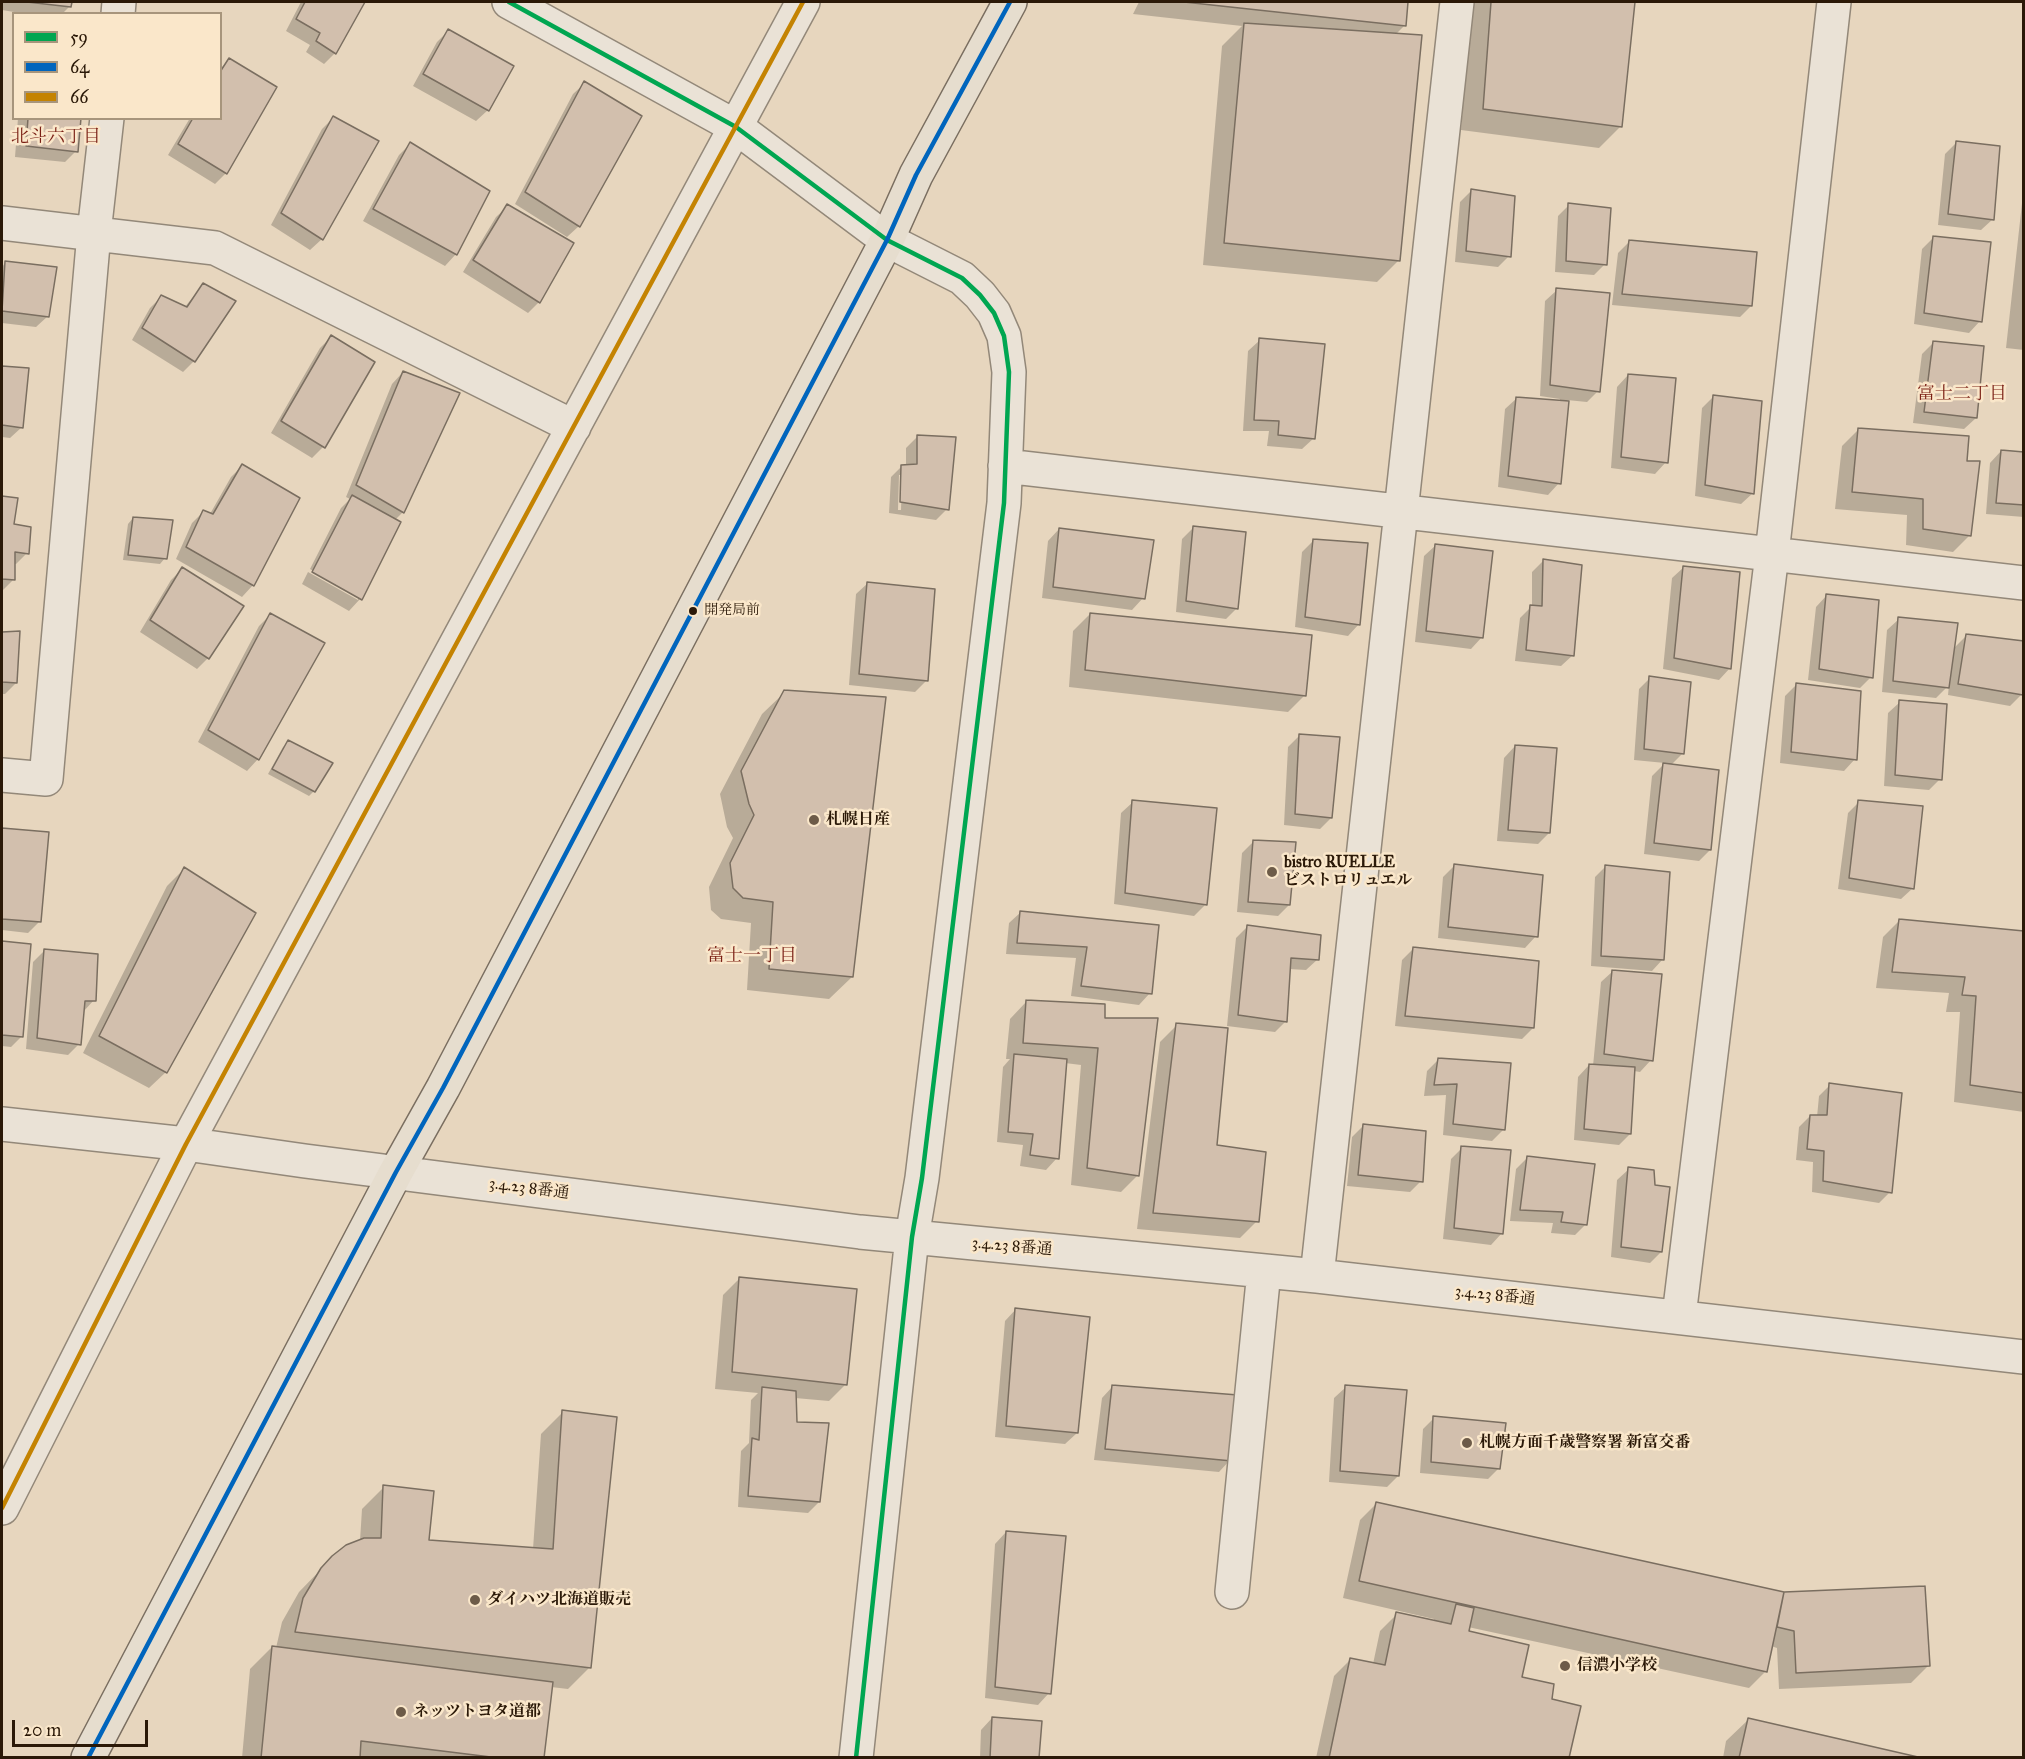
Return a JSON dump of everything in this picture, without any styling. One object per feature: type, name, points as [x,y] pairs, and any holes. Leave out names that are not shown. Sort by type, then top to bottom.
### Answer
[{"type":"highway","points":[[88,1758],[396,1173],[443,1089],[887,240],[916,175],[1010,2]]},
{"type":"street","points":[[509,2],[736,127],[887,240],[963,278],[994,314],[1004,336],[1009,372],[1004,503],[924,1166],[912,1237],[856,1758]]},
{"type":"street","points":[[2,1508],[186,1144],[803,2]]},
{"type":"street","points":[[1317,1276],[1457,2]]},
{"type":"street","points":[[1679,1316],[1772,554],[1834,2]]},
{"type":"street","points":[[2,775],[46,779],[106,120]]},
{"type":"street","points":[[2,223],[214,248],[574,428]]},
{"type":"street","points":[[1005,466],[2024,583]]},
{"type":"street","name":"3.4.23 8番通","points":[[2,1124],[186,1144],[860,1232],[1264,1270],[2024,1357]]},
{"type":"street","points":[[1232,1592],[1264,1270]]},
{"type":"building","points":[[27,2],[72,2],[71,7]]},
{"type":"building","points":[[305,2],[365,2],[336,54],[316,41],[320,33],[296,19]]},
{"type":"building","points":[[1184,2],[1408,2],[1406,26]]},
{"type":"building","points":[[1491,2],[1635,2],[1622,127],[1483,109]]},
{"type":"building","points":[[1244,23],[1422,35],[1400,261],[1224,243]]},
{"type":"building","points":[[448,29],[514,66],[489,111],[423,74]]},
{"type":"building","points":[[229,58],[277,87],[227,174],[178,144],[192,120],[222,120],[222,69]]},
{"type":"building","points":[[584,81],[642,116],[580,227],[525,192]]},
{"type":"building","points":[[333,116],[379,141],[323,240],[281,213]]},
{"type":"building","points":[[28,120],[81,120],[78,152],[26,146]]},
{"type":"building","points":[[1956,141],[2000,146],[1994,220],[1948,214]]},
{"type":"building","points":[[410,142],[490,191],[457,255],[373,209]]},
{"type":"building","points":[[1471,189],[1515,196],[1511,257],[1466,251]]},
{"type":"building","points":[[1568,203],[1611,208],[1607,265],[1566,261]]},
{"type":"building","points":[[507,204],[574,243],[540,303],[473,260]]},
{"type":"building","points":[[1933,236],[1991,242],[1982,322],[1924,313]]},
{"type":"building","points":[[1629,240],[1757,252],[1752,306],[1622,294]]},
{"type":"building","points":[[5,261],[57,267],[49,317],[2,311]]},
{"type":"building","points":[[203,283],[236,301],[195,362],[142,328],[161,295],[187,307]]},
{"type":"building","points":[[1556,288],[1610,293],[1600,392],[1550,385]]},
{"type":"building","points":[[331,335],[375,362],[325,448],[281,421]]},
{"type":"building","points":[[1259,338],[1325,344],[1315,439],[1278,435],[1279,421],[1254,420]]},
{"type":"building","points":[[1933,341],[1984,346],[1977,418],[1924,412]]},
{"type":"building","points":[[2,366],[29,368],[23,428],[2,425]]},
{"type":"building","points":[[403,371],[460,393],[404,513],[356,485]]},
{"type":"building","points":[[1628,374],[1676,378],[1668,463],[1621,457]]},
{"type":"building","points":[[1713,395],[1762,401],[1754,494],[1705,485]]},
{"type":"building","points":[[1516,397],[1569,401],[1561,484],[1508,476]]},
{"type":"building","points":[[1858,428],[1969,436],[1967,461],[1980,461],[1971,536],[1923,529],[1923,499],[1852,492]]},
{"type":"building","points":[[917,435],[956,437],[949,510],[900,502],[901,465],[917,464]]},
{"type":"building","points":[[2001,450],[2024,452],[2024,505],[1996,503]]},
{"type":"building","points":[[242,464],[300,498],[254,586],[186,547],[203,510],[213,514]]},
{"type":"building","points":[[352,495],[401,522],[362,600],[312,572]]},
{"type":"building","points":[[2,496],[18,498],[14,524],[31,527],[29,554],[15,552],[15,580],[2,579]]},
{"type":"building","points":[[133,517],[173,520],[167,559],[128,555]]},
{"type":"building","points":[[1193,526],[1246,532],[1238,609],[1186,601]]},
{"type":"building","points":[[1059,528],[1154,540],[1145,599],[1053,587]]},
{"type":"building","points":[[1313,539],[1368,543],[1360,625],[1305,617]]},
{"type":"building","points":[[1435,544],[1493,551],[1483,638],[1426,631]]},
{"type":"building","points":[[1543,559],[1582,565],[1574,656],[1526,650],[1530,605],[1542,606]]},
{"type":"building","points":[[1683,566],[1740,572],[1731,669],[1674,658]]},
{"type":"building","points":[[182,567],[244,606],[209,659],[150,620]]},
{"type":"building","points":[[867,582],[935,589],[928,681],[859,674]]},
{"type":"building","points":[[1826,594],[1879,600],[1873,678],[1819,669]]},
{"type":"building","points":[[270,613],[325,643],[259,760],[208,730]]},
{"type":"building","points":[[1090,613],[1312,635],[1306,696],[1085,670]]},
{"type":"building","points":[[1898,617],[1958,623],[1949,688],[1893,681]]},
{"type":"building","points":[[20,631],[17,683],[2,682],[2,632]]},
{"type":"building","points":[[1966,634],[2024,641],[2023,695],[1958,684]]},
{"type":"building","points":[[1649,676],[1691,682],[1684,754],[1644,749]]},
{"type":"building","points":[[1796,683],[1861,691],[1857,760],[1791,752]]},
{"type":"building","points":[[784,690],[886,697],[853,977],[769,969],[773,902],[743,898],[733,888],[730,863],[754,815],[741,771]]},
{"type":"building","points":[[1899,700],[1947,704],[1942,780],[1895,775]]},
{"type":"building","points":[[1299,734],[1340,737],[1332,818],[1295,814]]},
{"type":"building","points":[[288,740],[333,763],[315,792],[272,769]]},
{"type":"building","points":[[1515,745],[1557,748],[1550,833],[1508,830]]},
{"type":"building","points":[[1663,763],[1719,770],[1711,850],[1654,843]]},
{"type":"building","points":[[1132,800],[1217,808],[1207,905],[1125,893]]},
{"type":"building","points":[[1858,800],[1923,806],[1914,889],[1849,878]]},
{"type":"building","points":[[2,828],[49,832],[41,922],[2,919]]},
{"type":"building","name":"bistro RUELLE ビストロリュエル","points":[[1253,840],[1296,842],[1290,905],[1248,902]]},
{"type":"building","points":[[1454,864],[1543,875],[1538,937],[1448,927]]},
{"type":"building","points":[[1605,865],[1670,872],[1664,960],[1601,956]]},
{"type":"building","points":[[184,867],[256,913],[167,1073],[99,1036]]},
{"type":"building","points":[[1020,911],[1159,925],[1152,994],[1081,986],[1087,947],[1017,943]]},
{"type":"building","points":[[1899,919],[2024,931],[2024,1093],[1970,1085],[1976,996],[1962,995],[1965,977],[1892,972]]},
{"type":"building","points":[[1247,925],[1321,935],[1319,960],[1291,958],[1287,1022],[1238,1015]]},
{"type":"building","points":[[2,941],[31,944],[23,1037],[2,1035]]},
{"type":"building","points":[[1413,947],[1539,961],[1534,1028],[1405,1016]]},
{"type":"building","points":[[44,949],[98,954],[96,1001],[85,1001],[81,1045],[37,1038]]},
{"type":"building","points":[[1612,970],[1662,974],[1653,1061],[1604,1054]]},
{"type":"building","points":[[1026,1000],[1105,1004],[1105,1018],[1158,1018],[1139,1176],[1087,1168],[1098,1048],[1023,1043]]},
{"type":"building","points":[[1176,1023],[1228,1028],[1217,1145],[1266,1152],[1259,1222],[1153,1213]]},
{"type":"building","points":[[1014,1054],[1067,1059],[1059,1159],[1030,1155],[1033,1134],[1008,1132]]},
{"type":"building","points":[[1438,1058],[1511,1063],[1505,1130],[1453,1124],[1457,1084],[1434,1085]]},
{"type":"building","points":[[1589,1064],[1635,1067],[1631,1134],[1584,1129]]},
{"type":"building","points":[[1829,1083],[1902,1093],[1892,1193],[1823,1181],[1824,1151],[1807,1149],[1810,1115],[1827,1115]]},
{"type":"building","points":[[1363,1124],[1426,1131],[1423,1182],[1358,1175]]},
{"type":"building","points":[[1461,1146],[1511,1150],[1503,1234],[1454,1228]]},
{"type":"building","points":[[1527,1156],[1595,1164],[1587,1225],[1561,1222],[1563,1212],[1520,1210]]},
{"type":"building","points":[[1628,1167],[1654,1170],[1655,1185],[1670,1187],[1662,1252],[1621,1247]]},
{"type":"building","points":[[739,1277],[857,1289],[847,1385],[732,1372]]},
{"type":"building","points":[[1015,1308],[1090,1317],[1078,1433],[1006,1426]]},
{"type":"building","points":[[1112,1385],[1238,1395],[1232,1461],[1105,1449]]},
{"type":"building","points":[[1345,1385],[1407,1390],[1399,1476],[1340,1471]]},
{"type":"building","points":[[762,1387],[796,1391],[797,1422],[829,1423],[820,1502],[748,1496],[752,1438],[759,1440]]},
{"type":"building","points":[[562,1410],[617,1417],[591,1668],[295,1632],[303,1598],[321,1568],[346,1545],[364,1538],[381,1538],[383,1485],[434,1491],[429,1540],[553,1549]]},
{"type":"building","points":[[1433,1416],[1506,1423],[1500,1469],[1431,1462]]},
{"type":"building","points":[[1376,1502],[1784,1592],[1767,1672],[1359,1581]]},
{"type":"building","points":[[1006,1531],[1066,1536],[1051,1694],[995,1687]]},
{"type":"building","points":[[1925,1586],[1930,1666],[1796,1673],[1794,1631],[1777,1627],[1784,1592]]},
{"type":"building","points":[[1456,1604],[1474,1608],[1469,1631],[1529,1645],[1522,1677],[1554,1684],[1552,1699],[1581,1706],[1569,1758],[1329,1758],[1350,1658],[1385,1665],[1396,1612],[1451,1624]]},
{"type":"building","points":[[272,1646],[553,1682],[544,1758],[499,1758],[361,1741],[360,1758],[261,1758]]},
{"type":"building","points":[[992,1717],[1042,1721],[1039,1758],[990,1758]]},
{"type":"building","points":[[1748,1718],[1918,1757],[1918,1758],[1739,1758]]},
{"type":"transit line","name":"59","points":[[509,2],[736,127],[887,240],[962,278],[980,295],[994,313],[1004,336],[1009,372],[1004,503],[922,1178],[912,1237],[856,1758]]},
{"type":"transit line","name":"66","points":[[2,1508],[186,1144],[803,2]]},
{"type":"transit line","name":"64","points":[[88,1758],[396,1172],[443,1088],[887,240],[916,175],[1010,2]]},
{"type":"place","name":"開発局前","points":[[693,611]]},
{"type":"place","name":"札幌日産","points":[[814,820]]},
{"type":"place","name":"bistro RUELLE ビストロリュエル","points":[[1272,872]]},
{"type":"place","name":"札幌方面千歳警察署 新富交番","points":[[1467,1443]]},
{"type":"place","name":"ダイハツ北海道販売","points":[[475,1600]]},
{"type":"place","name":"信濃小学校","points":[[1565,1666]]},
{"type":"place","name":"ネッツトヨタ道都","points":[[401,1712]]},
{"type":"district","name":"北斗六丁目","points":[[56,138]]},
{"type":"district","name":"富士二丁目","points":[[1962,395]]},
{"type":"district","name":"富士一丁目","points":[[752,957]]}]
